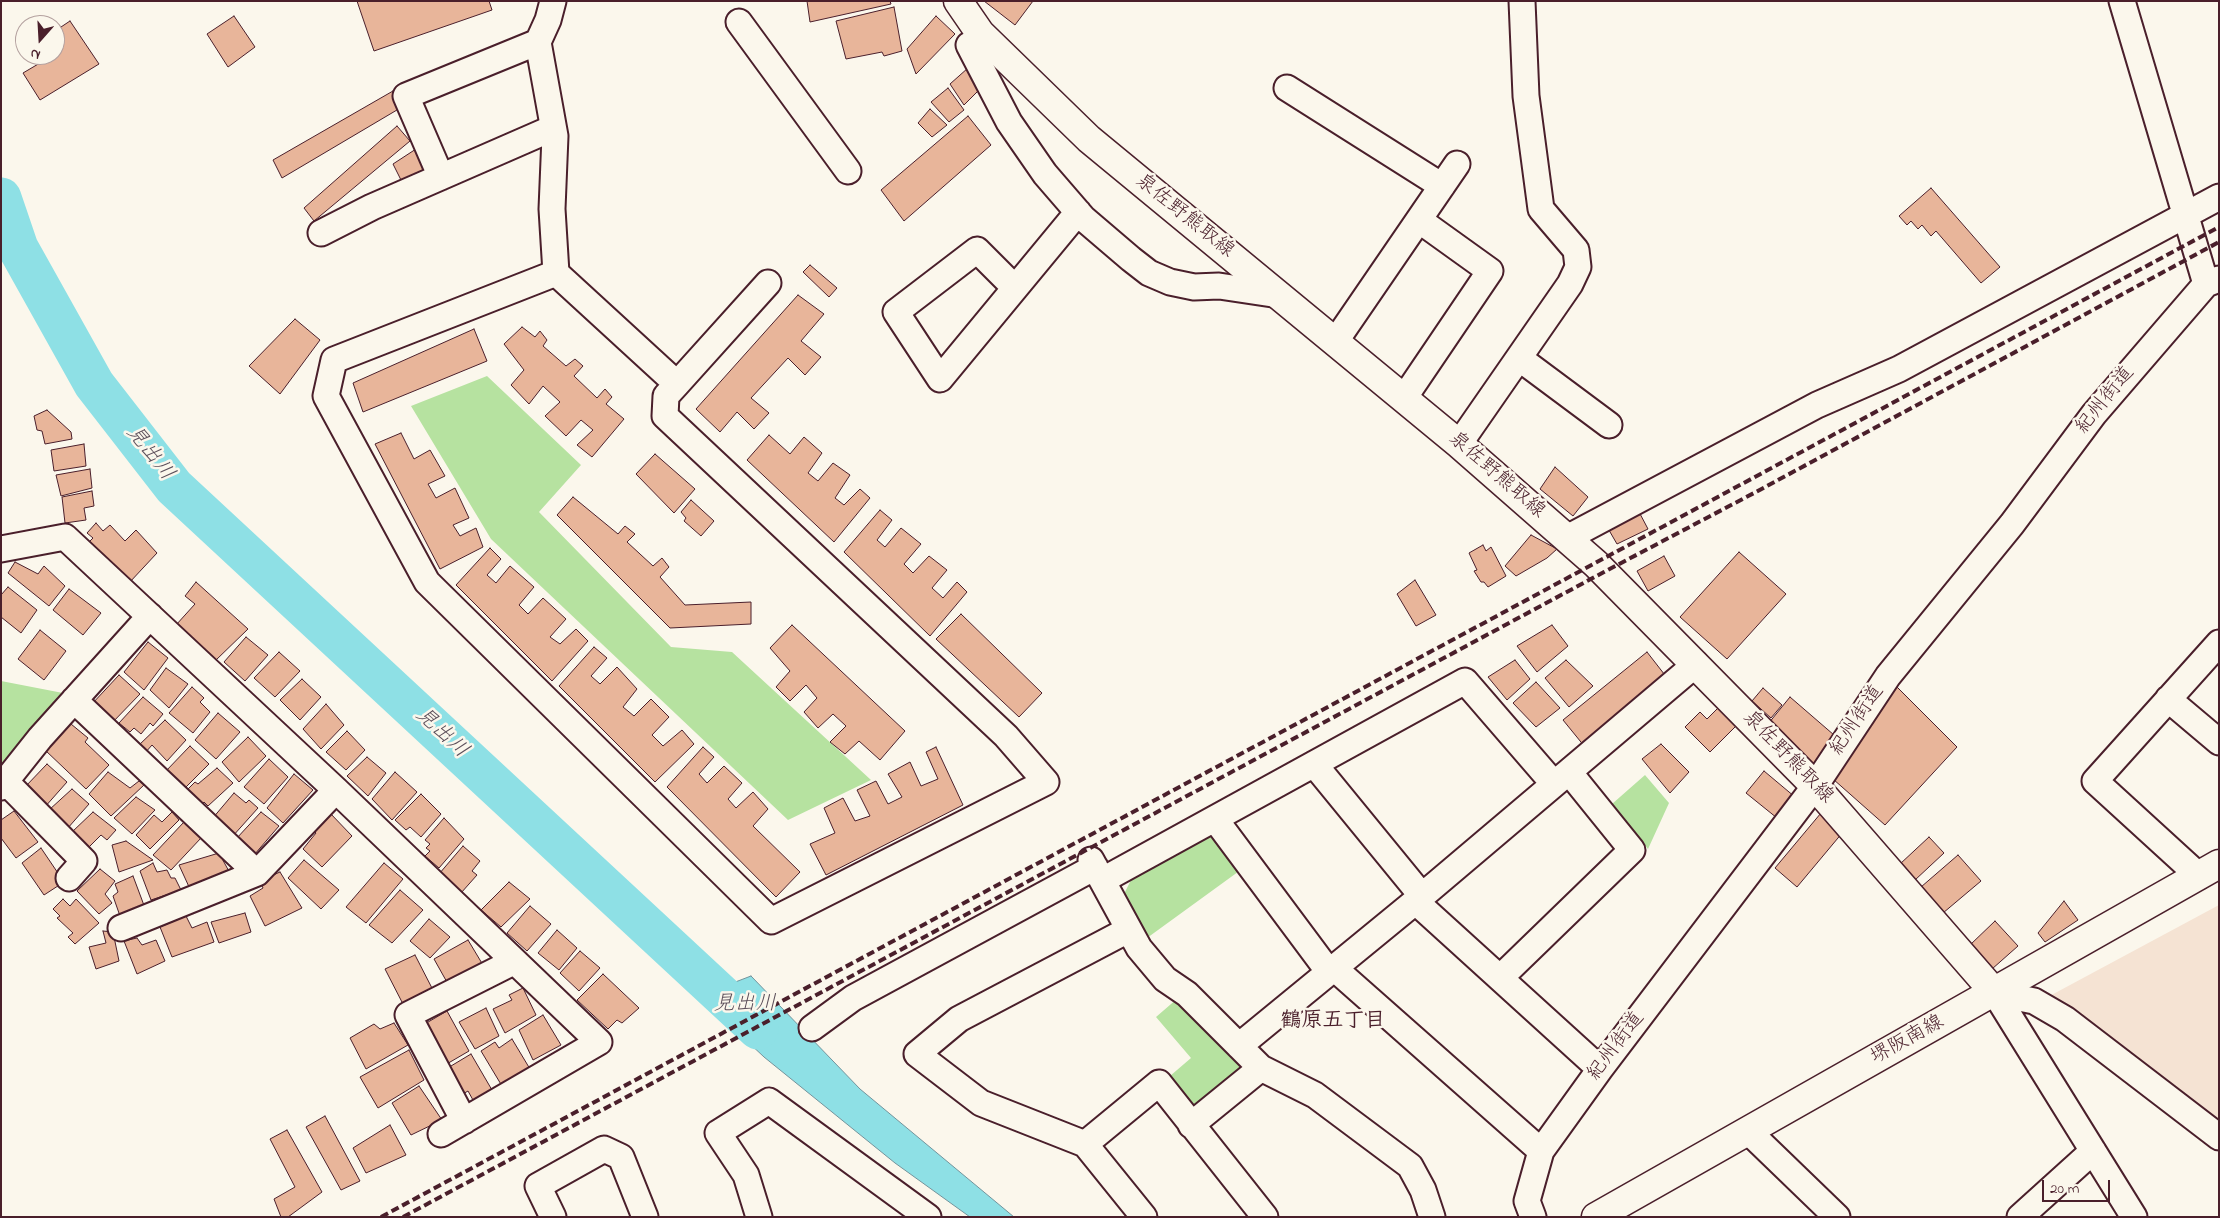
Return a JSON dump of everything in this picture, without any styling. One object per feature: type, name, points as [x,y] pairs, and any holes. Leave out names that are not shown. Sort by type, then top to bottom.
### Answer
[{"type":"main road","name":"泉佐野熊取線","points":[[958,1],[980,33],[1089,139],[1459,444],[1596,564],[1815,786],[1994,993]]},
{"type":"main road","name":"堺阪南線","points":[[1596,1217],[2209,870]]},
{"type":"street","points":[[553,1],[548,20],[538,42],[555,136],[552,209],[556,273],[677,384]]},
{"type":"street","points":[[1459,444],[1570,284],[1578,267],[1576,250],[1541,209],[1526,96],[1522,1]]},
{"type":"street","points":[[2122,1],[2186,216],[2212,281]]},
{"type":"street","points":[[739,22],[848,171]]},
{"type":"street","points":[[441,177],[406,96],[538,42]]},
{"type":"street","points":[[969,45],[1009,122],[1045,174],[1078,212],[1131,259],[1156,276],[1170,282],[1194,287],[1219,286],[1279,295]]},
{"type":"street","points":[[1287,88],[1442,186]]},
{"type":"street","points":[[321,234],[372,207],[554,128]]},
{"type":"street","points":[[1335,342],[1457,164]]},
{"type":"street","points":[[1567,538],[1817,405],[1899,369],[2219,197]]},
{"type":"street","points":[[1015,288],[977,250],[896,312],[940,379],[1078,212]]},
{"type":"street","points":[[1404,398],[1490,271],[1419,220]]},
{"type":"street","points":[[556,273],[334,360],[326,396],[426,582],[771,921],[1046,782],[1006,736],[665,416],[666,396],[768,283]]},
{"type":"street","name":"紀州街道","points":[[1534,1217],[1527,1201],[1541,1150],[1600,1069],[1815,786],[1888,676],[2012,524],[2094,414],[2212,281]]},
{"type":"street","points":[[1519,358],[1609,425]]},
{"type":"street","points":[[1,549],[66,537],[336,790],[513,962],[599,1042],[441,1134]]},
{"type":"street","points":[[69,878],[84,861],[3,784],[74,700],[150,616]]},
{"type":"street","points":[[2209,870],[2095,781],[2219,642]]},
{"type":"street","points":[[1239,1046],[1562,778],[1696,664]]},
{"type":"street","points":[[812,1028],[853,998],[1096,869],[1215,819],[1465,682],[1632,850],[1500,978]]},
{"type":"street","points":[[2168,699],[2219,742]]},
{"type":"street","points":[[74,700],[257,873]]},
{"type":"street","points":[[1314,764],[1418,898],[1500,978],[1600,1069]]},
{"type":"street","points":[[121,928],[257,873],[336,790]]},
{"type":"street","points":[[1215,819],[1331,970],[1541,1150]]},
{"type":"street","points":[[1096,869],[1139,948],[1164,979],[1187,994],[1261,1068],[1315,1095],[1410,1166],[1423,1190],[1432,1217]]},
{"type":"street","points":[[1128,930],[959,1019],[917,1054],[981,1103],[1084,1144],[1144,1217]]},
{"type":"street","points":[[464,1121],[408,1015],[513,962]]},
{"type":"street","points":[[1994,993],[2034,1001],[2066,1019],[2219,1137]]},
{"type":"street","points":[[1994,993],[2134,1217]]},
{"type":"street","points":[[1191,1125],[1261,1068]]},
{"type":"street","points":[[1084,1144],[1159,1083],[1264,1217]]},
{"type":"street","points":[[759,1217],[746,1175],[718,1133],[769,1102],[928,1217]]},
{"type":"street","points":[[1748,1131],[1837,1217]]},
{"type":"street","points":[[553,1217],[538,1186],[604,1149],[620,1157],[645,1217]]},
{"type":"street","points":[[2020,1217],[2093,1151]]},
{"type":"shaded area","points":[[2219,905],[2219,1123],[2044,999]]},
{"type":"green space","points":[[487,376],[581,465],[539,512],[671,647],[732,652],[871,780],[788,820],[491,539],[411,406]]},
{"type":"green space","points":[[1,681],[63,693],[1,770]]},
{"type":"green space","points":[[1645,775],[1669,803],[1648,849],[1612,804]]},
{"type":"green space","points":[[1211,829],[1242,869],[1147,938],[1120,902],[1135,872]]},
{"type":"green space","points":[[1178,998],[1240,1065],[1239,1074],[1204,1107],[1192,1107],[1170,1076],[1191,1058],[1156,1017]]},
{"type":"water","name":"見出川","points":[[751,976],[860,1089],[1014,1217],[970,1217],[895,1163],[764,1057],[699,996]]},
{"type":"building","points":[[357,1],[489,1],[492,10],[374,51]]},
{"type":"building","points":[[807,1],[890,1],[891,4],[810,22]]},
{"type":"building","points":[[984,1],[1033,1],[1015,25]]},
{"type":"building","points":[[894,7],[902,51],[884,56],[882,52],[846,59],[836,21]]},
{"type":"building","points":[[234,16],[255,47],[228,67],[207,34]]},
{"type":"building","points":[[936,16],[955,34],[916,74],[907,49]]},
{"type":"building","points":[[70,21],[99,64],[40,100],[23,73],[37,65],[65,65],[65,24]]},
{"type":"building","points":[[968,68],[982,87],[964,105],[950,84]]},
{"type":"building","points":[[948,88],[964,110],[949,122],[931,102]]},
{"type":"building","points":[[393,91],[402,107],[282,178],[273,160]]},
{"type":"building","points":[[930,109],[947,125],[932,137],[918,123]]},
{"type":"building","points":[[968,116],[991,145],[904,221],[881,190]]},
{"type":"building","points":[[397,126],[410,141],[314,221],[304,208]]},
{"type":"building","points":[[416,149],[425,173],[402,182],[393,164]]},
{"type":"building","points":[[1931,188],[2000,267],[1981,283],[1936,231],[1931,236],[1922,225],[1918,229],[1911,221],[1907,225],[1899,216]]},
{"type":"building","points":[[810,265],[837,288],[829,297],[803,272]]},
{"type":"building","points":[[798,295],[824,314],[801,341],[821,357],[805,375],[788,358],[751,398],[769,413],[754,429],[737,412],[720,432],[696,409]]},
{"type":"building","points":[[295,319],[320,340],[280,394],[249,366]]},
{"type":"building","points":[[522,327],[535,337],[540,331],[547,340],[543,346],[566,366],[575,359],[583,366],[574,376],[597,398],[605,389],[612,397],[606,404],[624,419],[592,457],[577,445],[593,430],[581,420],[566,436],[545,416],[560,402],[543,386],[529,404],[511,385],[524,370],[504,344]]},
{"type":"building","points":[[474,329],[487,361],[363,412],[353,383]]},
{"type":"building","points":[[47,410],[71,432],[72,439],[45,444],[42,431],[37,430],[34,416]]},
{"type":"building","points":[[401,433],[414,459],[430,450],[445,476],[428,484],[436,498],[455,488],[469,518],[453,525],[460,536],[476,528],[483,547],[440,569],[375,444]]},
{"type":"building","points":[[769,435],[790,454],[804,437],[822,453],[808,473],[818,481],[833,463],[850,475],[835,498],[844,505],[860,489],[870,498],[834,542],[747,460]]},
{"type":"building","points":[[84,444],[86,466],[54,471],[51,450]]},
{"type":"building","points":[[655,454],[695,489],[674,513],[636,474]]},
{"type":"building","points":[[1555,467],[1588,497],[1573,516],[1540,489]]},
{"type":"building","points":[[90,469],[92,488],[61,496],[56,475]]},
{"type":"building","points":[[92,491],[94,506],[84,508],[86,520],[65,523],[62,497]]},
{"type":"building","points":[[573,497],[618,534],[625,526],[635,534],[627,542],[653,566],[662,558],[669,567],[660,577],[685,605],[751,602],[751,624],[670,628],[557,515]]},
{"type":"building","points":[[691,500],[714,521],[701,536],[684,521],[686,518],[681,512]]},
{"type":"building","points":[[880,510],[892,520],[877,540],[885,547],[901,528],[921,544],[904,564],[913,573],[929,556],[947,570],[932,588],[943,598],[957,582],[967,592],[930,636],[844,552]]},
{"type":"building","points":[[1638,510],[1648,529],[1617,544],[1606,525]]},
{"type":"building","points":[[96,523],[103,531],[110,525],[125,541],[136,530],[157,553],[129,583],[87,544],[93,538],[87,533]]},
{"type":"building","points":[[1531,535],[1557,549],[1547,558],[1516,576],[1505,566]]},
{"type":"building","points":[[1483,545],[1486,551],[1491,547],[1506,576],[1488,587],[1484,582],[1481,582],[1474,571],[1477,570],[1469,553]]},
{"type":"building","points":[[490,548],[501,559],[487,575],[496,583],[510,566],[534,587],[519,605],[528,614],[543,598],[566,619],[550,637],[560,644],[576,629],[588,641],[552,681],[456,585]]},
{"type":"building","points":[[1739,552],[1786,594],[1727,659],[1680,617]]},
{"type":"building","points":[[1664,556],[1675,576],[1648,591],[1637,571]]},
{"type":"building","points":[[15,562],[38,574],[44,566],[65,586],[49,606],[8,573]]},
{"type":"building","points":[[1415,580],[1436,615],[1416,626],[1397,594]]},
{"type":"building","points":[[196,582],[248,629],[215,661],[176,625],[195,604],[185,596]]},
{"type":"building","points":[[8,587],[37,610],[21,633],[1,617],[1,595]]},
{"type":"building","points":[[69,589],[101,613],[83,635],[53,610]]},
{"type":"building","points":[[961,614],[1042,693],[1019,717],[936,639]]},
{"type":"building","points":[[792,625],[905,731],[880,760],[859,741],[845,754],[830,742],[846,726],[833,714],[818,728],[804,712],[817,698],[806,685],[790,701],[776,687],[790,671],[770,648]]},
{"type":"building","points":[[1552,625],[1568,646],[1537,672],[1517,646]]},
{"type":"building","points":[[40,630],[66,651],[44,680],[18,659]]},
{"type":"building","points":[[246,637],[268,655],[245,681],[224,662]]},
{"type":"building","points":[[148,642],[168,658],[144,690],[124,672]]},
{"type":"building","points":[[594,647],[607,658],[591,676],[600,684],[617,667],[637,689],[623,707],[634,716],[651,699],[669,717],[652,735],[663,746],[682,730],[694,744],[655,782],[559,686]]},
{"type":"building","points":[[279,652],[300,671],[275,697],[254,678]]},
{"type":"building","points":[[1647,652],[1668,679],[1585,747],[1563,720]]},
{"type":"building","points":[[1515,660],[1530,679],[1507,700],[1488,677]]},
{"type":"building","points":[[1566,660],[1593,686],[1569,707],[1545,678]]},
{"type":"building","points":[[166,668],[188,684],[169,708],[150,690]]},
{"type":"building","points":[[119,675],[140,694],[110,725],[91,705]]},
{"type":"building","points":[[302,679],[321,697],[300,720],[280,700]]},
{"type":"building","points":[[1536,682],[1560,708],[1536,727],[1513,703]]},
{"type":"building","points":[[192,687],[204,698],[200,702],[210,712],[193,733],[169,713]]},
{"type":"building","points":[[1897,687],[1957,747],[1885,825],[1833,779]]},
{"type":"building","points":[[1763,688],[1782,705],[1771,718],[1752,701]]},
{"type":"building","points":[[143,697],[163,714],[153,726],[150,723],[141,734],[134,728],[130,732],[119,723]]},
{"type":"building","points":[[1790,697],[1834,735],[1811,768],[1768,724]]},
{"type":"building","points":[[326,704],[344,725],[321,749],[303,729]]},
{"type":"building","points":[[1720,706],[1738,724],[1710,752],[1685,727],[1700,712],[1707,719]]},
{"type":"building","points":[[218,713],[240,732],[216,759],[195,740]]},
{"type":"building","points":[[165,720],[186,740],[167,761],[152,745],[145,753],[138,746]]},
{"type":"building","points":[[71,724],[88,738],[85,742],[109,765],[86,789],[45,750]]},
{"type":"building","points":[[347,731],[365,750],[346,770],[326,752]]},
{"type":"building","points":[[248,737],[266,756],[239,782],[222,762]]},
{"type":"building","points":[[1661,744],[1689,772],[1670,793],[1642,759]]},
{"type":"building","points":[[190,746],[209,764],[183,790],[165,772]]},
{"type":"building","points":[[703,747],[714,757],[699,774],[707,783],[724,766],[742,783],[728,799],[736,808],[753,792],[768,809],[753,826],[800,872],[776,897],[667,787]]},
{"type":"building","points":[[936,747],[963,805],[826,875],[810,844],[835,833],[824,808],[843,798],[855,821],[870,816],[857,790],[876,781],[888,804],[902,797],[888,774],[910,762],[921,786],[938,779],[926,752]]},
{"type":"building","points":[[367,757],[386,773],[368,796],[347,776]]},
{"type":"building","points":[[269,759],[288,777],[264,804],[244,787]]},
{"type":"building","points":[[47,764],[67,782],[44,808],[25,787]]},
{"type":"building","points":[[217,768],[233,783],[208,806],[204,802],[199,808],[184,793],[195,782],[198,784]]},
{"type":"building","points":[[1764,771],[1795,797],[1777,818],[1746,793]]},
{"type":"building","points":[[108,772],[130,788],[139,781],[144,785],[111,816],[89,794]]},
{"type":"building","points":[[395,772],[417,792],[392,820],[372,799]]},
{"type":"building","points":[[294,774],[313,790],[283,823],[267,808]]},
{"type":"building","points":[[72,789],[89,804],[67,829],[49,810]]},
{"type":"building","points":[[234,793],[246,803],[249,800],[258,808],[232,837],[212,819]]},
{"type":"building","points":[[421,794],[441,814],[421,837],[410,827],[406,830],[395,820]]},
{"type":"building","points":[[136,797],[155,810],[132,834],[114,818]]},
{"type":"building","points":[[14,811],[38,842],[16,858],[1,838],[1,820]]},
{"type":"building","points":[[93,812],[116,830],[107,840],[101,835],[87,849],[72,832]]},
{"type":"building","points":[[172,812],[179,820],[150,849],[136,835],[154,815],[162,822]]},
{"type":"building","points":[[261,812],[279,826],[254,855],[236,839]]},
{"type":"building","points":[[329,812],[352,836],[322,867],[303,849],[316,833],[312,829]]},
{"type":"building","points":[[1821,813],[1843,832],[1797,887],[1775,868]]},
{"type":"building","points":[[444,818],[464,839],[439,868],[425,856],[430,851],[426,848],[430,844],[425,840]]},
{"type":"building","points":[[184,822],[201,838],[171,870],[153,855]]},
{"type":"building","points":[[1929,837],[1944,853],[1915,880],[1900,864]]},
{"type":"building","points":[[126,841],[153,860],[119,872],[112,845]]},
{"type":"building","points":[[463,846],[480,861],[472,871],[477,875],[461,893],[439,874]]},
{"type":"building","points":[[41,848],[64,882],[44,895],[22,863]]},
{"type":"building","points":[[219,853],[231,875],[190,889],[179,865]]},
{"type":"building","points":[[1958,855],[1981,881],[1943,913],[1921,887]]},
{"type":"building","points":[[304,860],[339,890],[321,909],[288,878]]},
{"type":"building","points":[[153,863],[157,872],[167,870],[171,878],[175,878],[182,892],[174,896],[172,893],[151,900],[140,871]]},
{"type":"building","points":[[384,863],[403,879],[366,923],[346,907]]},
{"type":"building","points":[[100,869],[115,881],[105,894],[112,903],[99,914],[77,891]]},
{"type":"building","points":[[280,872],[302,908],[265,926],[250,896],[263,888],[260,881]]},
{"type":"building","points":[[133,876],[145,908],[120,916],[113,896],[118,892],[115,884]]},
{"type":"building","points":[[509,882],[530,899],[501,927],[481,910]]},
{"type":"building","points":[[400,890],[423,910],[392,943],[369,925]]},
{"type":"building","points":[[63,899],[70,906],[76,899],[99,923],[75,944],[68,937],[73,933],[57,918],[60,916],[53,909]]},
{"type":"building","points":[[2064,901],[2078,920],[2045,942],[2038,933]]},
{"type":"building","points":[[530,906],[551,924],[527,951],[507,933]]},
{"type":"building","points":[[245,913],[251,932],[219,943],[211,922]]},
{"type":"building","points":[[186,916],[192,928],[207,922],[214,942],[172,957],[160,927]]},
{"type":"building","points":[[429,919],[450,937],[430,958],[410,941]]},
{"type":"building","points":[[1995,921],[2018,946],[1992,969],[1970,945]]},
{"type":"building","points":[[557,930],[577,948],[559,970],[538,953]]},
{"type":"building","points":[[103,931],[113,932],[119,961],[96,969],[89,947],[106,943]]},
{"type":"building","points":[[137,938],[142,945],[156,940],[165,961],[137,974],[124,941]]},
{"type":"building","points":[[468,940],[483,965],[448,984],[434,959]]},
{"type":"building","points":[[580,951],[600,968],[579,991],[560,973]]},
{"type":"building","points":[[415,955],[434,992],[404,1006],[385,969]]},
{"type":"building","points":[[603,974],[639,1008],[622,1023],[617,1020],[608,1029],[577,1000]]},
{"type":"building","points":[[523,988],[536,1015],[505,1033],[493,1009],[512,1000],[509,995]]},
{"type":"building","points":[[486,1008],[499,1036],[475,1049],[459,1022]]},
{"type":"building","points":[[447,1011],[469,1051],[445,1065],[423,1025]]},
{"type":"building","points":[[543,1015],[561,1045],[533,1060],[519,1030]]},
{"type":"building","points":[[394,1023],[408,1045],[366,1069],[350,1038],[374,1024],[380,1029]]},
{"type":"building","points":[[512,1039],[530,1069],[502,1086],[481,1051],[495,1042],[499,1048]]},
{"type":"building","points":[[409,1050],[424,1080],[378,1108],[360,1077]]},
{"type":"building","points":[[471,1054],[492,1090],[473,1100],[468,1091],[461,1095],[446,1069]]},
{"type":"building","points":[[419,1086],[442,1120],[411,1135],[392,1103]]},
{"type":"building","points":[[325,1116],[360,1181],[341,1190],[306,1127]]},
{"type":"building","points":[[390,1125],[406,1155],[366,1173],[353,1148]]},
{"type":"building","points":[[287,1130],[322,1192],[288,1217],[281,1217],[274,1199],[295,1187],[270,1139]]},
{"type":"waterway","name":"見出川","points":[[1,198],[18,248],[94,384],[174,487],[758,1029]]},
{"type":"railway","points":[[381,1217],[2219,227]]},
{"type":"railway","points":[[403,1217],[2219,242]]},
{"type":"district","name":"鶴原五丁目","points":[[1333,1023]]}]
